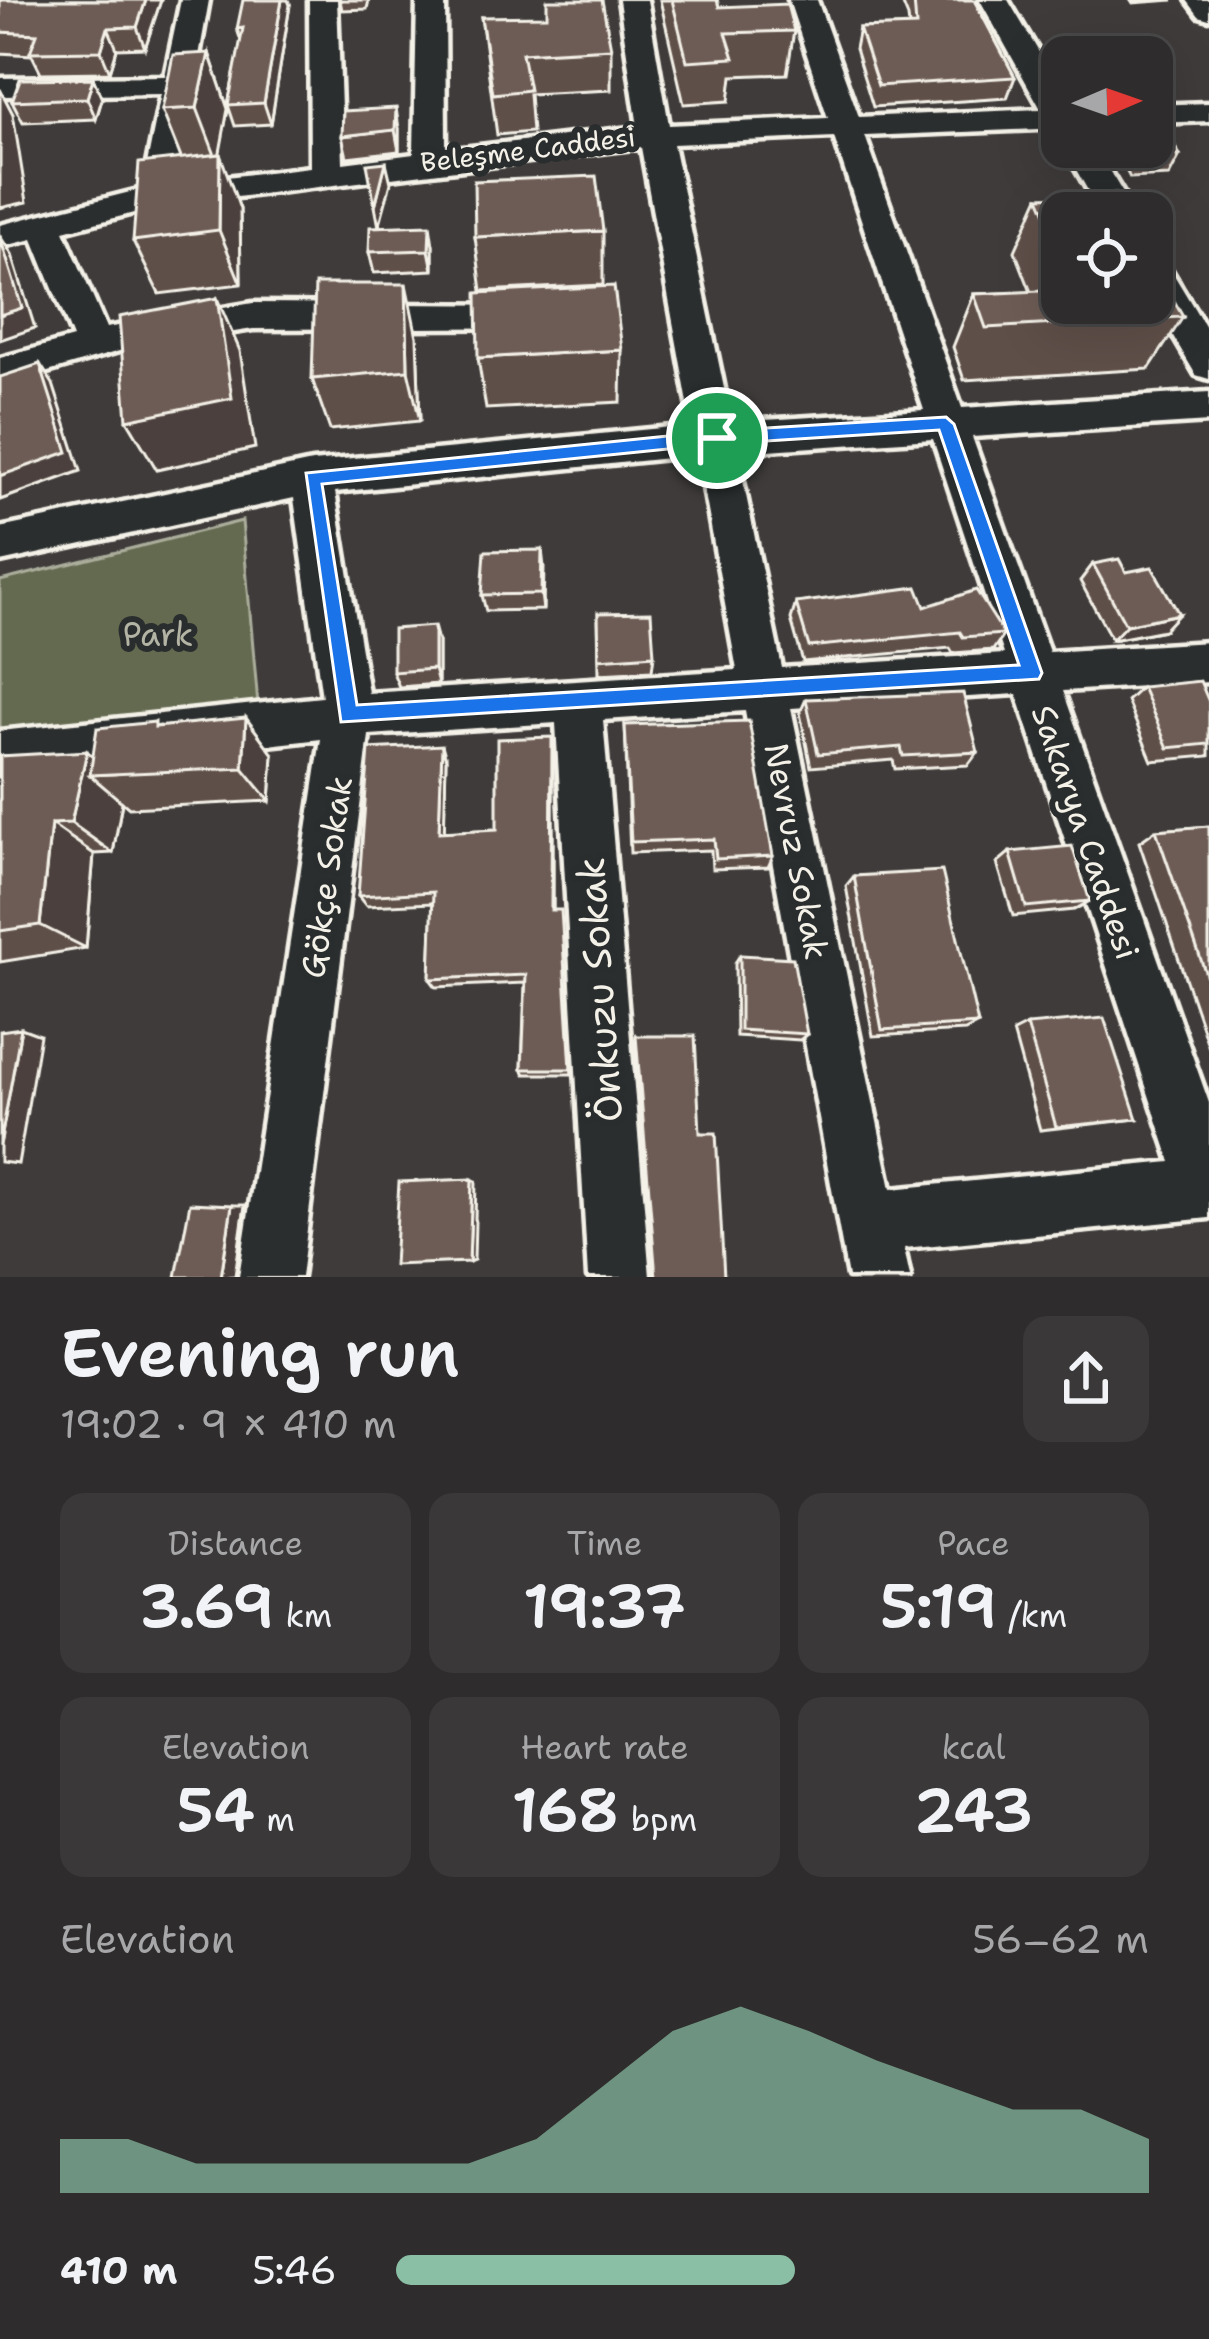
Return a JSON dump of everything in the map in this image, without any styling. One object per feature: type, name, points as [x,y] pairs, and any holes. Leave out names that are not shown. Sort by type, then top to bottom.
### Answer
[{"type":"street","points":[[157,196],[195,0]]},
{"type":"street","points":[[323,0],[327,175]]},
{"type":"street","points":[[430,0],[430,162]]},
{"type":"street","name":"Nevruz Sokak","points":[[633,0],[655,134],[874,1249]]},
{"type":"street","name":"Sakarya Caddesi","points":[[803,0],[1209,1187]]},
{"type":"street","points":[[994,0],[1041,82]]},
{"type":"street","points":[[1202,0],[1209,10]]},
{"type":"street","points":[[0,87],[178,86]]},
{"type":"street","points":[[1173,113],[1209,112]]},
{"type":"street","name":"Beleşme Caddesi","points":[[0,236],[157,196],[655,134],[1041,119]]},
{"type":"street","points":[[44,225],[94,344]]},
{"type":"street","points":[[1173,304],[1209,365]]},
{"type":"street","points":[[0,372],[94,344],[253,316],[466,321],[584,316]]},
{"type":"street","points":[[0,545],[312,478],[717,438],[1209,407]]},
{"type":"street","name":"Gökçe Sokak","points":[[270,1277],[348,715],[312,478]]},
{"type":"street","points":[[0,753],[348,715],[1209,662]]},
{"type":"street","name":"Önkuzu Sokak","points":[[578,702],[619,1277]]},
{"type":"street","points":[[874,1249],[1209,1187]]},
{"type":"green space","name":"Park","points":[[242,521],[259,716],[0,739],[0,581]]},
{"type":"building","points":[[0,0],[146,0],[137,27],[108,28],[101,51],[30,52],[37,34],[0,32]]},
{"type":"building","points":[[243,0],[282,0],[264,103],[228,105],[243,28],[237,29]]},
{"type":"building","points":[[547,0],[602,0],[611,48],[522,53],[529,90],[493,94],[481,17],[547,16]]},
{"type":"building","points":[[672,0],[717,0],[719,7],[787,4],[794,31],[726,33],[734,58],[687,61]]},
{"type":"building","points":[[914,0],[974,0],[1015,77],[878,86],[859,28],[916,26]]},
{"type":"building","points":[[209,53],[197,108],[162,110],[173,55]]},
{"type":"building","points":[[93,78],[87,98],[12,101],[20,79]]},
{"type":"building","points":[[396,108],[395,130],[342,136],[343,111]]},
{"type":"building","points":[[220,154],[219,230],[133,241],[139,163]]},
{"type":"building","points":[[386,162],[375,206],[367,164]]},
{"type":"building","points":[[596,176],[603,231],[475,237],[474,181]]},
{"type":"building","points":[[430,225],[429,250],[369,252],[370,227]]},
{"type":"building","points":[[0,237],[22,308],[0,315]]},
{"type":"building","points":[[315,284],[406,284],[408,370],[312,379]]},
{"type":"building","points":[[614,286],[622,350],[478,358],[477,293]]},
{"type":"building","points":[[1041,291],[1041,324],[1058,324],[986,328],[974,294]]},
{"type":"building","points":[[217,298],[232,398],[127,420],[119,317]]},
{"type":"building","points":[[1173,299],[1183,317],[1173,318]]},
{"type":"building","points":[[40,364],[68,452],[0,476],[0,377]]},
{"type":"building","points":[[542,550],[541,594],[482,595],[485,551]]},
{"type":"building","points":[[1119,559],[1126,572],[1152,567],[1179,614],[1126,625],[1093,564]]},
{"type":"building","points":[[917,587],[925,607],[976,590],[1004,634],[963,637],[960,632],[809,647],[796,603]]},
{"type":"building","points":[[651,612],[654,655],[599,659],[598,613]]},
{"type":"building","points":[[434,626],[434,669],[393,672],[393,629]]},
{"type":"building","points":[[1200,681],[1209,702],[1209,744],[1168,748],[1142,687]]},
{"type":"building","points":[[963,693],[978,752],[903,756],[901,747],[818,754],[806,699]]},
{"type":"building","points":[[246,718],[243,768],[90,775],[97,728]]},
{"type":"building","points":[[749,721],[773,856],[716,859],[714,839],[631,842],[625,725]]},
{"type":"building","points":[[552,737],[551,910],[561,910],[571,1069],[522,1069],[526,975],[430,979],[433,892],[358,896],[369,749],[442,745],[439,832],[497,829],[497,739]]},
{"type":"building","points":[[87,751],[71,823],[51,824],[40,925],[0,931],[0,756]]},
{"type":"building","points":[[1209,826],[1209,983],[1156,830]]},
{"type":"building","points":[[1072,846],[1090,901],[1026,907],[1010,852]]},
{"type":"building","points":[[942,871],[978,1024],[882,1030],[854,876]]},
{"type":"building","points":[[740,955],[793,958],[807,1034],[740,1030]]},
{"type":"building","points":[[1104,1018],[1137,1119],[1056,1127],[1027,1025]]},
{"type":"building","points":[[21,1028],[0,1145],[0,1031]]},
{"type":"building","points":[[636,1036],[695,1036],[700,1133],[716,1133],[724,1277],[656,1277]]},
{"type":"building","points":[[472,1179],[469,1262],[394,1265],[399,1182]]},
{"type":"building","points":[[190,1203],[232,1205],[221,1277],[176,1277]]},
{"type":"route","points":[[946,424],[1032,673],[348,715],[312,478],[717,438],[946,424]]}]
